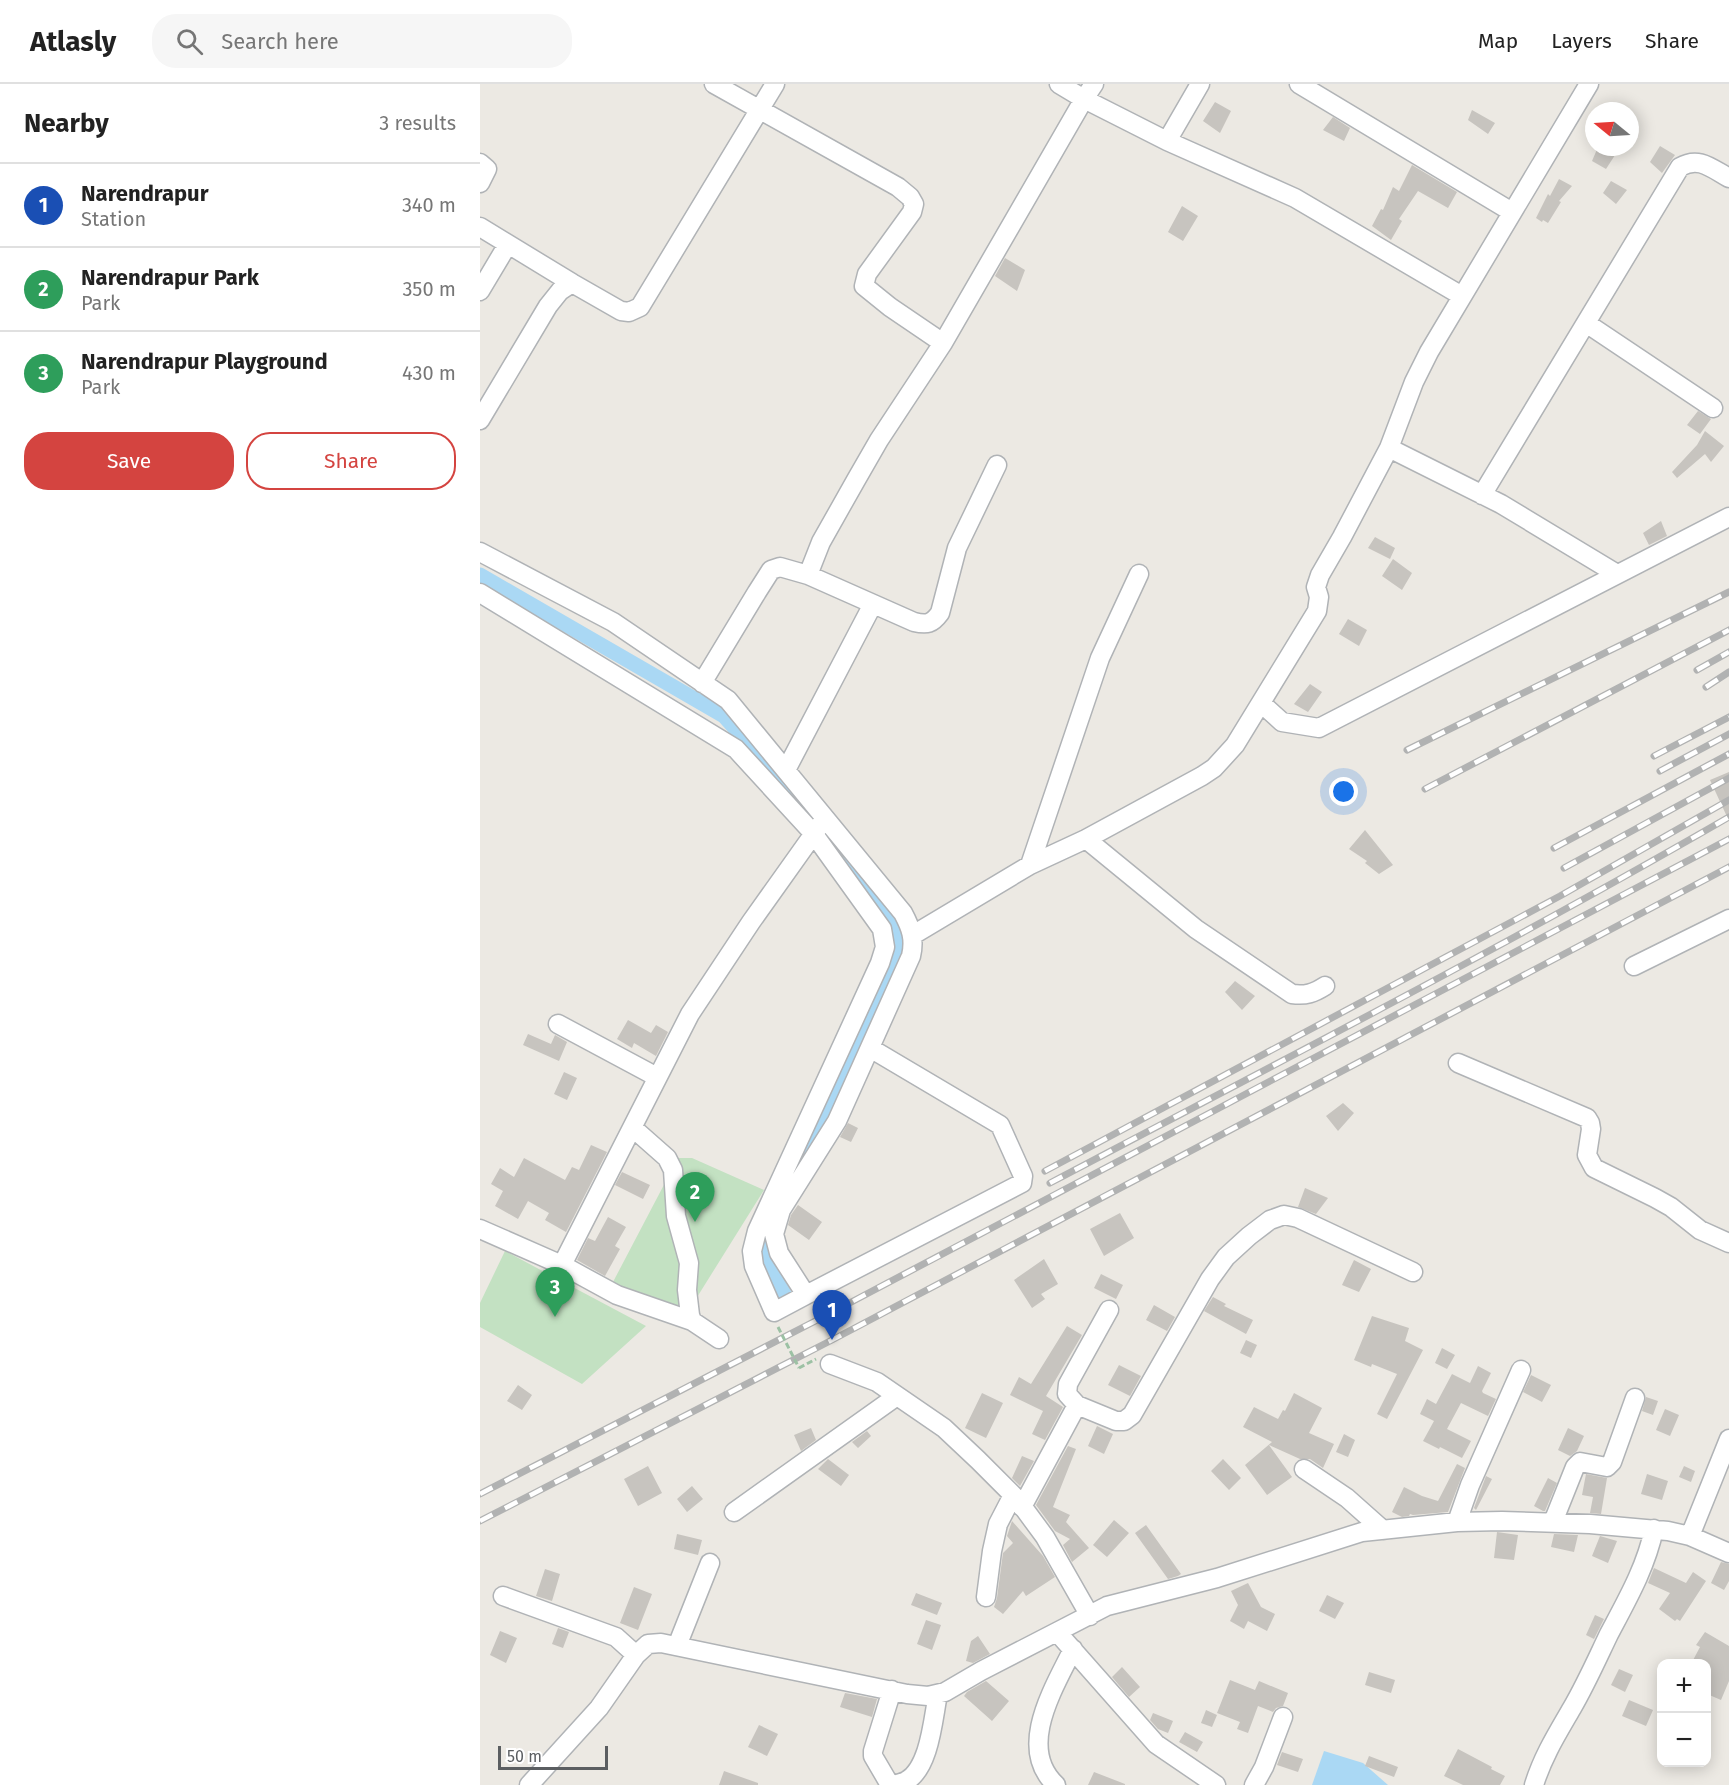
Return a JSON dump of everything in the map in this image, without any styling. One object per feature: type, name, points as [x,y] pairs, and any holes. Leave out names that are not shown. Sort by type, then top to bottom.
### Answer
[{"type":"street","points":[[714,84],[898,187],[910,197],[914,204],[912,212],[867,273],[864,286],[890,307],[944,343]]},
{"type":"street","points":[[480,228],[621,311],[629,312],[639,307],[775,84]]},
{"type":"street","points":[[1059,84],[1089,92],[1167,141],[1295,198],[1462,296]]},
{"type":"street","points":[[1167,141],[1200,84]]},
{"type":"street","points":[[1299,84],[1512,212]]},
{"type":"street","points":[[913,935],[1030,865],[1086,839],[1202,776],[1214,768],[1235,745],[1317,610],[1319,597],[1316,587],[1320,575],[1389,448],[1414,382],[1429,352],[1590,84]]},
{"type":"street","points":[[808,575],[821,542],[879,440],[944,343],[1089,92]]},
{"type":"street","points":[[1482,495],[1680,167],[1697,161],[1729,178]]},
{"type":"street","points":[[480,163],[487,169],[480,183]]},
{"type":"street","points":[[480,291],[508,244]]},
{"type":"street","points":[[480,420],[548,306],[560,291],[572,283]]},
{"type":"street","points":[[1586,323],[1713,408]]},
{"type":"street","points":[[1389,448],[1482,495],[1617,574]]},
{"type":"street","points":[[702,683],[771,570],[780,567],[808,575],[914,622],[926,624],[934,621],[940,613],[957,548],[997,465]]},
{"type":"street","points":[[1261,703],[1282,722],[1319,728],[1729,517]]},
{"type":"street","points":[[480,552],[612,622],[728,700],[903,913],[913,935],[914,945],[911,956],[837,1121],[780,1210],[774,1234],[779,1252],[806,1295]]},
{"type":"street","points":[[1030,865],[1100,658],[1139,574]]},
{"type":"street","points":[[480,593],[736,749],[813,833],[882,929],[885,947],[880,963],[757,1231],[752,1251],[754,1266],[774,1312],[1022,1183],[1023,1176],[1000,1125],[870,1048]]},
{"type":"street","points":[[786,770],[873,604]]},
{"type":"street","points":[[562,1265],[690,1014],[813,833],[826,819]]},
{"type":"street","points":[[1086,839],[1196,929],[1292,994],[1302,996],[1325,986]]},
{"type":"street","points":[[1634,966],[1729,919]]},
{"type":"street","points":[[558,1024],[657,1077]]},
{"type":"street","points":[[1458,1063],[1587,1118],[1591,1129],[1587,1155],[1594,1168],[1655,1198],[1671,1207],[1700,1230],[1729,1243]]},
{"type":"street","points":[[633,1128],[663,1154],[673,1170],[676,1216],[689,1263],[687,1290],[692,1321]]},
{"type":"street","points":[[1109,1310],[1068,1384],[1068,1394],[1077,1405],[1116,1421],[1124,1421],[1132,1415],[1210,1279],[1226,1257],[1270,1220],[1284,1215],[1298,1218],[1413,1272]]},
{"type":"street","points":[[480,1229],[562,1265],[617,1295],[692,1321],[719,1339]]},
{"type":"street","points":[[826,1361],[877,1382],[944,1428],[1018,1501],[1045,1537],[1090,1616]]},
{"type":"street","points":[[1457,1522],[1470,1485],[1521,1370]]},
{"type":"street","points":[[735,1512],[897,1396]]},
{"type":"street","points":[[1553,1522],[1575,1467],[1580,1462],[1607,1467],[1612,1462],[1635,1398]]},
{"type":"street","points":[[986,1597],[998,1524],[1018,1501],[1077,1405]]},
{"type":"street","points":[[1690,1536],[1729,1439]]},
{"type":"street","points":[[1304,1469],[1347,1498],[1383,1530]]},
{"type":"street","points":[[529,1785],[599,1708],[636,1655],[648,1644],[661,1643],[928,1696],[945,1692],[1107,1606],[1216,1578],[1352,1535],[1457,1522],[1553,1522],[1654,1529],[1690,1536],[1729,1553]]},
{"type":"street","points":[[1534,1785],[1547,1749],[1572,1708],[1641,1572],[1654,1529]]},
{"type":"street","points":[[677,1646],[710,1563]]},
{"type":"street","points":[[503,1596],[616,1638],[636,1655]]},
{"type":"street","points":[[1057,1632],[1156,1744],[1216,1785]]},
{"type":"street","points":[[1056,1785],[1040,1762],[1039,1726],[1072,1650]]},
{"type":"street","points":[[892,1690],[873,1752],[873,1756],[891,1785],[907,1780],[919,1769],[926,1754],[938,1694]]},
{"type":"street","points":[[1254,1785],[1264,1767],[1282,1717]]},
{"type":"path","points":[[777,1327],[799,1368],[826,1361]]},
{"type":"green space","points":[[678,1158],[692,1158],[764,1190],[689,1310],[635,1295],[613,1282]]},
{"type":"green space","points":[[505,1251],[646,1326],[582,1384],[480,1327],[480,1303]]},
{"type":"water","points":[[1324,1751],[1363,1763],[1388,1785],[1312,1785]]},
{"type":"building","points":[[1215,102],[1231,111],[1220,133],[1203,121]]},
{"type":"building","points":[[1472,110],[1495,123],[1488,134],[1468,120]]},
{"type":"building","points":[[1333,117],[1350,128],[1344,141],[1323,130]]},
{"type":"building","points":[[1660,146],[1675,155],[1662,173],[1650,162]]},
{"type":"building","points":[[1594,156],[1614,156],[1606,169],[1592,161]]},
{"type":"building","points":[[1412,165],[1457,192],[1448,208],[1418,191],[1399,219],[1402,221],[1391,240],[1372,226],[1381,209],[1383,210],[1393,187],[1399,191]]},
{"type":"building","points":[[1559,179],[1572,186],[1559,201],[1561,202],[1548,223],[1543,220],[1542,222],[1536,218],[1548,194],[1550,196]]},
{"type":"building","points":[[1611,181],[1627,190],[1616,204],[1603,193]]},
{"type":"building","points":[[1182,206],[1198,216],[1183,241],[1168,232]]},
{"type":"building","points":[[1005,258],[1025,270],[1017,291],[995,276]]},
{"type":"building","points":[[1698,411],[1711,419],[1700,434],[1687,425]]},
{"type":"building","points":[[1705,431],[1724,446],[1711,462],[1705,454],[1677,478],[1672,472],[1697,445]]},
{"type":"building","points":[[1661,521],[1667,536],[1649,545],[1643,533]]},
{"type":"building","points":[[1375,537],[1395,548],[1390,559],[1368,548]]},
{"type":"building","points":[[1393,559],[1412,573],[1402,590],[1382,576]]},
{"type":"building","points":[[1348,619],[1367,630],[1359,646],[1339,634]]},
{"type":"building","points":[[1310,684],[1322,692],[1308,712],[1294,704]]},
{"type":"building","points":[[1729,772],[1729,821],[1710,780]]},
{"type":"building","points":[[1365,830],[1393,865],[1379,874],[1365,863],[1367,861],[1349,849]]},
{"type":"building","points":[[1235,981],[1255,996],[1242,1010],[1225,992]]},
{"type":"building","points":[[628,1020],[651,1033],[656,1025],[668,1032],[656,1056],[634,1043],[632,1048],[617,1039]]},
{"type":"building","points":[[528,1034],[551,1044],[555,1035],[567,1042],[559,1061],[523,1045]]},
{"type":"building","points":[[564,1072],[577,1078],[567,1100],[554,1094]]},
{"type":"building","points":[[1343,1103],[1354,1113],[1338,1131],[1326,1116]]},
{"type":"building","points":[[848,1123],[858,1128],[851,1142],[840,1137]]},
{"type":"building","points":[[591,1145],[607,1152],[566,1232],[545,1220],[549,1213],[528,1201],[518,1219],[495,1206],[503,1191],[491,1184],[500,1168],[514,1177],[524,1158],[565,1180],[572,1167],[579,1170]]},
{"type":"building","points":[[622,1172],[650,1185],[643,1199],[615,1185]]},
{"type":"building","points":[[1305,1188],[1328,1198],[1316,1214],[1298,1207]]},
{"type":"building","points":[[798,1205],[822,1222],[809,1240],[788,1225]]},
{"type":"building","points":[[1120,1213],[1134,1238],[1104,1256],[1090,1229]]},
{"type":"building","points":[[608,1217],[626,1227],[615,1246],[620,1249],[605,1276],[577,1260],[588,1238],[595,1241]]},
{"type":"building","points":[[1044,1259],[1058,1284],[1041,1294],[1045,1299],[1032,1308],[1014,1280]]},
{"type":"building","points":[[1354,1260],[1371,1269],[1359,1292],[1342,1285]]},
{"type":"building","points":[[1101,1274],[1123,1285],[1116,1299],[1094,1288]]},
{"type":"building","points":[[1213,1297],[1226,1304],[1224,1306],[1253,1320],[1246,1334],[1204,1311]]},
{"type":"building","points":[[1154,1305],[1175,1317],[1167,1331],[1146,1320]]},
{"type":"building","points":[[1372,1316],[1409,1328],[1405,1341],[1423,1350],[1387,1419],[1377,1414],[1397,1374],[1354,1360]]},
{"type":"building","points":[[1067,1326],[1082,1335],[1046,1396],[1063,1407],[1045,1440],[1032,1434],[1043,1411],[1010,1395],[1019,1377],[1031,1384]]},
{"type":"building","points":[[1246,1340],[1257,1345],[1251,1358],[1240,1353]]},
{"type":"building","points":[[1442,1348],[1455,1355],[1447,1369],[1435,1363]]},
{"type":"building","points":[[1119,1365],[1141,1376],[1130,1396],[1108,1385]]},
{"type":"building","points":[[1478,1366],[1491,1373],[1483,1393],[1496,1399],[1488,1416],[1461,1403],[1447,1429],[1471,1441],[1462,1458],[1423,1441],[1434,1421],[1420,1414],[1427,1399],[1436,1404],[1452,1374],[1470,1383]]},
{"type":"building","points":[[1531,1375],[1551,1385],[1542,1402],[1523,1392]]},
{"type":"building","points":[[518,1385],[532,1395],[522,1410],[507,1401]]},
{"type":"building","points":[[982,1393],[1003,1403],[986,1438],[965,1428]]},
{"type":"building","points":[[1294,1393],[1322,1408],[1309,1433],[1334,1444],[1323,1468],[1310,1459],[1300,1459],[1269,1445],[1292,1477],[1267,1495],[1245,1465],[1272,1442],[1243,1427],[1254,1407],[1278,1419]]},
{"type":"building","points":[[1646,1397],[1658,1401],[1653,1415],[1642,1411]]},
{"type":"building","points":[[1665,1409],[1679,1415],[1670,1436],[1656,1430]]},
{"type":"building","points":[[1097,1426],[1113,1434],[1104,1454],[1088,1446]]},
{"type":"building","points":[[811,1428],[816,1440],[801,1451],[794,1435]]},
{"type":"building","points":[[1568,1428],[1584,1436],[1577,1451],[1570,1456],[1558,1450]]},
{"type":"building","points":[[867,1431],[871,1436],[858,1448],[852,1442]]},
{"type":"building","points":[[1344,1434],[1355,1440],[1348,1457],[1336,1452]]},
{"type":"building","points":[[1068,1446],[1076,1449],[1053,1507],[1070,1515],[1066,1522],[1089,1548],[1072,1562],[1063,1545],[1070,1539],[1055,1531],[1036,1505]]},
{"type":"building","points":[[1022,1456],[1034,1461],[1020,1486],[1012,1478]]},
{"type":"building","points":[[828,1459],[849,1475],[841,1486],[818,1469]]},
{"type":"building","points":[[1223,1459],[1241,1478],[1229,1490],[1211,1471]]},
{"type":"building","points":[[1457,1464],[1465,1468],[1448,1512],[1410,1514],[1402,1517],[1392,1512],[1404,1487],[1438,1501]]},
{"type":"building","points":[[648,1466],[662,1493],[638,1506],[624,1479]]},
{"type":"building","points":[[1684,1466],[1695,1471],[1691,1482],[1679,1477]]},
{"type":"building","points":[[1586,1474],[1607,1478],[1601,1514],[1590,1513],[1593,1497],[1582,1495]]},
{"type":"building","points":[[1647,1474],[1668,1481],[1662,1500],[1641,1494]]},
{"type":"building","points":[[1486,1476],[1492,1479],[1476,1510],[1474,1508]]},
{"type":"building","points":[[1548,1478],[1557,1483],[1543,1511],[1534,1506]]},
{"type":"building","points":[[692,1486],[703,1499],[687,1512],[677,1499]]},
{"type":"building","points":[[1114,1520],[1129,1533],[1107,1557],[1093,1545]]},
{"type":"building","points":[[1012,1521],[1043,1556],[1055,1577],[1026,1596],[1023,1591],[1003,1614],[994,1607],[1003,1553],[1013,1543],[1007,1536]]},
{"type":"building","points":[[1146,1525],[1181,1574],[1168,1579],[1135,1533]]},
{"type":"building","points":[[1497,1532],[1518,1535],[1514,1560],[1494,1558]]},
{"type":"building","points":[[677,1534],[702,1540],[698,1555],[674,1549]]},
{"type":"building","points":[[1554,1534],[1578,1535],[1574,1552],[1551,1547]]},
{"type":"building","points":[[1600,1536],[1617,1541],[1608,1563],[1592,1556]]},
{"type":"building","points":[[1721,1562],[1729,1564],[1729,1581],[1724,1590],[1711,1583]]},
{"type":"building","points":[[1654,1568],[1686,1583],[1693,1572],[1706,1581],[1680,1621],[1677,1619],[1675,1621],[1659,1609],[1670,1593],[1648,1583]]},
{"type":"building","points":[[545,1569],[560,1574],[552,1601],[536,1596]]},
{"type":"building","points":[[1248,1583],[1261,1607],[1275,1614],[1267,1631],[1248,1621],[1244,1629],[1230,1621],[1238,1605],[1231,1591]]},
{"type":"building","points":[[634,1587],[652,1594],[638,1630],[620,1623]]},
{"type":"building","points":[[916,1593],[942,1603],[937,1615],[911,1605]]},
{"type":"building","points":[[1327,1595],[1344,1603],[1335,1619],[1319,1611]]},
{"type":"building","points":[[1595,1615],[1604,1619],[1594,1639],[1586,1635]]},
{"type":"building","points":[[926,1620],[941,1625],[932,1650],[917,1644]]},
{"type":"building","points":[[558,1628],[569,1632],[563,1648],[552,1644]]},
{"type":"building","points":[[500,1631],[517,1638],[506,1663],[490,1655]]},
{"type":"building","points":[[1705,1632],[1729,1646],[1729,1681],[1721,1700],[1711,1696],[1711,1659],[1694,1659],[1700,1647],[1696,1645]]},
{"type":"building","points":[[978,1636],[990,1654],[973,1663],[966,1661],[971,1641]]},
{"type":"building","points":[[1122,1667],[1140,1687],[1129,1697],[1112,1677]]},
{"type":"building","points":[[1619,1669],[1633,1675],[1625,1692],[1611,1685]]},
{"type":"building","points":[[1369,1672],[1395,1680],[1391,1693],[1365,1685]]},
{"type":"building","points":[[1230,1680],[1255,1690],[1259,1681],[1288,1693],[1283,1706],[1276,1708],[1273,1712],[1258,1706],[1248,1733],[1237,1729],[1240,1722],[1217,1713]]},
{"type":"building","points":[[986,1681],[1009,1701],[992,1721],[964,1696]]},
{"type":"building","points":[[845,1693],[877,1699],[872,1717],[840,1707]]},
{"type":"building","points":[[1629,1700],[1653,1710],[1646,1726],[1622,1716]]},
{"type":"building","points":[[1206,1710],[1217,1715],[1212,1727],[1201,1723]]},
{"type":"building","points":[[1153,1713],[1173,1721],[1168,1733],[1158,1729],[1150,1720]]},
{"type":"building","points":[[759,1725],[778,1734],[767,1756],[748,1747]]},
{"type":"building","points":[[1185,1732],[1203,1742],[1197,1752],[1179,1742]]},
{"type":"building","points":[[1458,1749],[1505,1776],[1500,1785],[1463,1785],[1444,1776]]},
{"type":"building","points":[[1282,1752],[1303,1759],[1298,1772],[1277,1765]]},
{"type":"building","points":[[1369,1756],[1398,1767],[1394,1777],[1365,1766]]},
{"type":"building","points":[[724,1771],[758,1783],[758,1785],[719,1785]]},
{"type":"building","points":[[1094,1772],[1125,1784],[1125,1785],[1088,1785]]},
{"type":"waterway","points":[[480,575],[724,716],[802,803]]},
{"type":"waterway","points":[[794,1169],[828,1107],[899,940],[898,924],[833,840]]},
{"type":"waterway","points":[[770,1218],[766,1241],[769,1262],[789,1304]]},
{"type":"railway","points":[[1407,750],[1729,592]]},
{"type":"railway","points":[[1425,789],[1729,630]]},
{"type":"railway","points":[[1697,670],[1729,652]]},
{"type":"railway","points":[[1706,687],[1729,672]]},
{"type":"railway","points":[[1654,756],[1729,717]]},
{"type":"railway","points":[[1660,771],[1729,734]]},
{"type":"railway","points":[[1554,848],[1729,754]]},
{"type":"railway","points":[[1564,868],[1729,778]]},
{"type":"railway","points":[[1045,1171],[1560,896],[1729,800]]},
{"type":"railway","points":[[1050,1183],[1476,958],[1729,817]]},
{"type":"railway","points":[[480,1494],[823,1317],[1729,839]]},
{"type":"railway","points":[[480,1521],[832,1340],[1729,867]]},
{"type":"place","name":"Narendrapur Park","points":[[695,1222]]},
{"type":"place","name":"Narendrapur Playground","points":[[555,1317]]},
{"type":"place","name":"Narendrapur","points":[[832,1340]]}]
